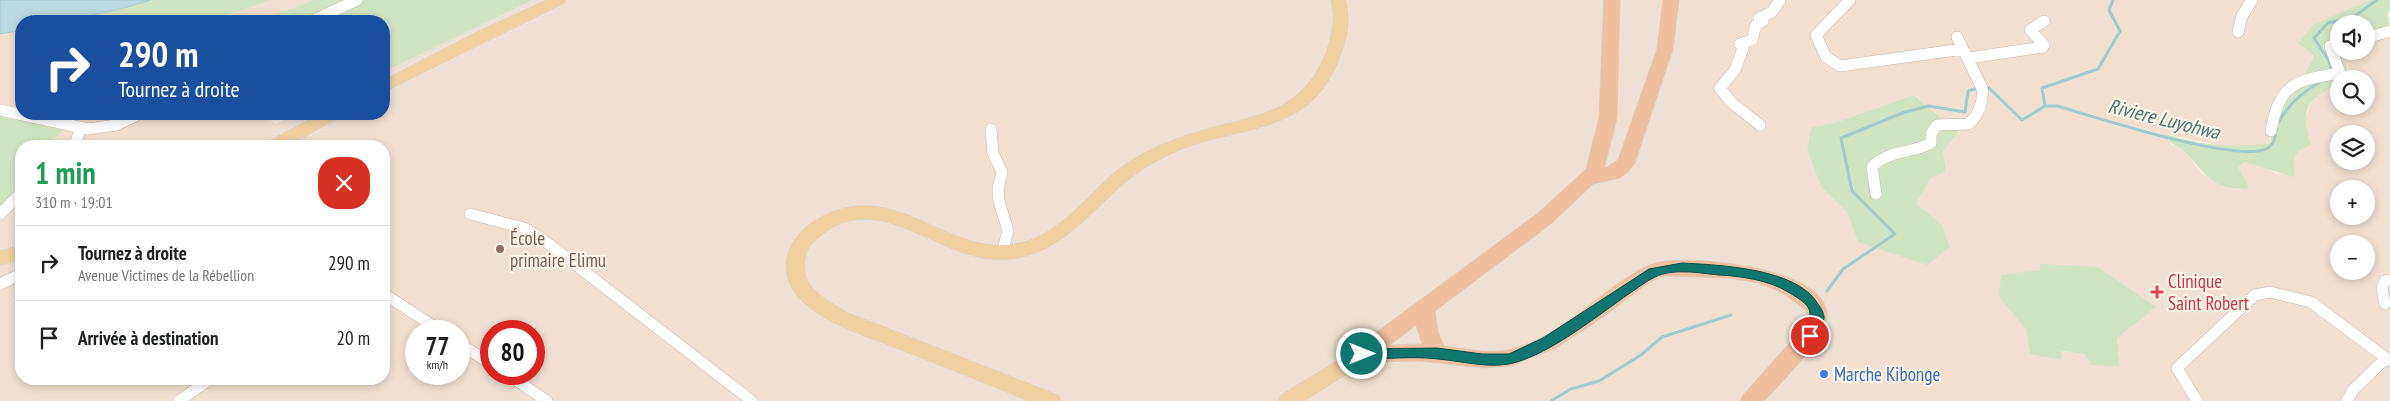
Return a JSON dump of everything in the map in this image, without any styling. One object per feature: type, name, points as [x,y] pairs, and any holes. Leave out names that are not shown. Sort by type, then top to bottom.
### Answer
[{"type":"highway","points":[[1362,354],[1545,218],[1594,172],[1608,118],[1612,0]]},
{"type":"highway","points":[[1588,177],[1611,175],[1620,170],[1626,163],[1665,49],[1671,0]]},
{"type":"highway","points":[[1362,354],[1437,353],[1482,359],[1509,359],[1548,342],[1653,272],[1682,268],[1732,271],[1778,282],[1791,288],[1810,300],[1818,318],[1810,336],[1797,347],[1752,401]]},
{"type":"highway","points":[[1425,308],[1425,322],[1430,341],[1437,353]]},
{"type":"main road","points":[[390,84],[484,35],[560,0]]},
{"type":"main road","points":[[1051,401],[839,317],[815,302],[804,291],[798,280],[795,268],[799,247],[813,231],[833,218],[864,212],[892,215],[970,249],[1002,253],[1025,249],[1060,234],[1116,181],[1137,165],[1160,152],[1204,136],[1256,124],[1281,114],[1311,96],[1333,56],[1340,33],[1341,18],[1338,0]]},
{"type":"main road","points":[[285,140],[322,120]]},
{"type":"main road","points":[[0,258],[15,254]]},
{"type":"main road","points":[[1288,401],[1362,354]]},
{"type":"street","points":[[325,15],[358,0]]},
{"type":"street","points":[[1760,124],[1731,102],[1720,88],[1735,72],[1742,54],[1743,48],[1740,44],[1752,40],[1756,25],[1760,24],[1763,20],[1759,18],[1776,8],[1780,0]]},
{"type":"street","points":[[1850,0],[1816,35],[1826,57],[1840,66],[2043,47],[2044,45],[2030,30],[2044,22]]},
{"type":"street","points":[[2238,32],[2242,16],[2252,0]]},
{"type":"street","points":[[2375,36],[2390,31]]},
{"type":"street","points":[[1876,194],[1872,167],[1876,161],[1885,156],[1914,152],[1928,145],[1931,143],[1930,135],[1932,130],[1947,122],[1967,124],[1972,122],[1983,103],[1983,95],[1966,53],[1957,37]]},
{"type":"street","points":[[2270,131],[2279,99],[2288,89],[2310,79],[2340,73],[2335,60]]},
{"type":"street","points":[[0,110],[15,113]]},
{"type":"street","points":[[44,120],[80,128],[103,128],[124,120]]},
{"type":"street","points":[[76,140],[80,128]]},
{"type":"street","points":[[991,129],[993,153],[1002,172],[998,189],[999,200],[1008,230],[1002,253]]},
{"type":"street","points":[[0,214],[15,199]]},
{"type":"street","points":[[470,214],[524,228],[541,238],[752,401]]},
{"type":"street","points":[[0,284],[15,277]]},
{"type":"street","points":[[2385,304],[2382,288],[2385,281],[2390,280]]},
{"type":"street","points":[[2197,401],[2177,368],[2255,295],[2270,292],[2311,302],[2388,359],[2353,390],[2347,401]]},
{"type":"street","points":[[390,298],[424,320]]},
{"type":"street","points":[[179,401],[202,385]]},
{"type":"street","points":[[523,385],[547,401]]},
{"type":"shaded area","points":[[271,0],[313,0],[275,15],[229,15]]},
{"type":"shaded area","points":[[533,0],[2371,0],[2346,15],[2330,15],[2330,24],[2299,43],[2314,55],[2294,95],[2266,119],[2266,127],[2271,143],[2248,147],[2223,146],[2166,134],[2171,144],[2186,152],[2201,173],[2222,186],[2237,190],[2248,188],[2237,167],[2245,162],[2262,166],[2277,174],[2295,174],[2294,157],[2299,151],[2311,145],[2304,123],[2310,104],[2321,92],[2330,88],[2330,115],[2375,115],[2375,70],[2348,70],[2344,60],[2375,60],[2375,29],[2390,26],[2390,401],[0,401],[0,210],[15,210],[15,385],[390,385],[390,140],[51,140],[63,130],[18,120],[270,120],[276,124],[284,120],[390,120],[390,69]],"holes":[[[1915,95],[1957,132],[1943,151],[1946,171],[1930,179],[1916,203],[1941,224],[1858,241],[1847,212],[1821,187],[1807,150],[1811,129]],[[2040,264],[2117,338],[2120,367],[2093,365],[2085,354],[2061,351],[2061,360],[2030,354],[2026,329],[2002,275],[2041,270]]]},
{"type":"shaded area","points":[[15,31],[15,119],[0,116],[0,34]]},
{"type":"green space","points":[[151,0],[271,0],[229,15],[91,15]]},
{"type":"green space","points":[[313,0],[533,0],[390,69],[390,15],[275,15]]},
{"type":"green space","points":[[2371,0],[2390,0],[2390,11],[2387,14],[2390,26],[2387,31],[2375,31],[2375,15],[2335,15]]},
{"type":"green space","points":[[2330,17],[2330,60],[2344,60],[2347,70],[2330,70],[2330,89],[2312,101],[2308,108],[2306,123],[2311,145],[2299,151],[2294,157],[2295,174],[2293,177],[2245,162],[2238,167],[2249,188],[2228,188],[2213,181],[2184,151],[2173,144],[2165,134],[2217,145],[2244,146],[2271,143],[2266,119],[2294,95],[2313,58],[2313,55],[2298,43],[2314,24]]},
{"type":"green space","points":[[1914,95],[1958,132],[1943,151],[1946,171],[1930,179],[1916,203],[1941,224],[1950,247],[1927,265],[1858,242],[1847,212],[1821,187],[1807,150],[1811,128],[1837,122]]},
{"type":"green space","points":[[0,116],[64,130],[52,140],[15,140],[15,210],[0,210]]},
{"type":"green space","points":[[2040,264],[2098,267],[2156,307],[2117,338],[2120,367],[2092,365],[2085,354],[2062,351],[2061,360],[2030,354],[2026,329],[1999,297],[2001,275],[2040,270]]},
{"type":"water","points":[[0,0],[151,0],[91,15],[15,15],[15,31],[0,34]]},
{"type":"waterway","points":[[2045,106],[2042,88],[2098,69],[2120,31],[2109,10],[2113,0]]},
{"type":"waterway","name":"Riviere Luyohwa","points":[[2331,70],[2329,61],[2314,38],[2328,23],[2352,18],[2377,0]]},
{"type":"waterway","name":"Riviere Luyohwa","points":[[2279,122],[2297,99],[2320,82]]},
{"type":"waterway","points":[[1827,291],[1843,269],[1895,234],[1852,191],[1841,138],[1905,112],[1929,106],[1965,112],[1968,91],[1978,88]]},
{"type":"waterway","points":[[1984,88],[1989,88],[2022,120],[2045,106]]},
{"type":"waterway","name":"Riviere Luyohwa","points":[[2045,106],[2057,106],[2166,137],[2228,150],[2252,151],[2268,148],[2273,142],[2277,128]]},
{"type":"waterway","points":[[1551,401],[1571,389],[1599,381],[1641,355],[1662,337],[1731,315]]},
{"type":"place","name":"École primaire Elimu","points":[[500,249]]},
{"type":"place","name":"Clinique Saint Robert","points":[[2157,292]]},
{"type":"place","name":"Marche Kibonge","points":[[1824,374]]},
{"type":"route","points":[[1362,354],[1437,353],[1482,359],[1509,359],[1548,342],[1653,272],[1682,268],[1732,271],[1778,282],[1791,288],[1810,300],[1816,311],[1818,318],[1810,336]]}]
